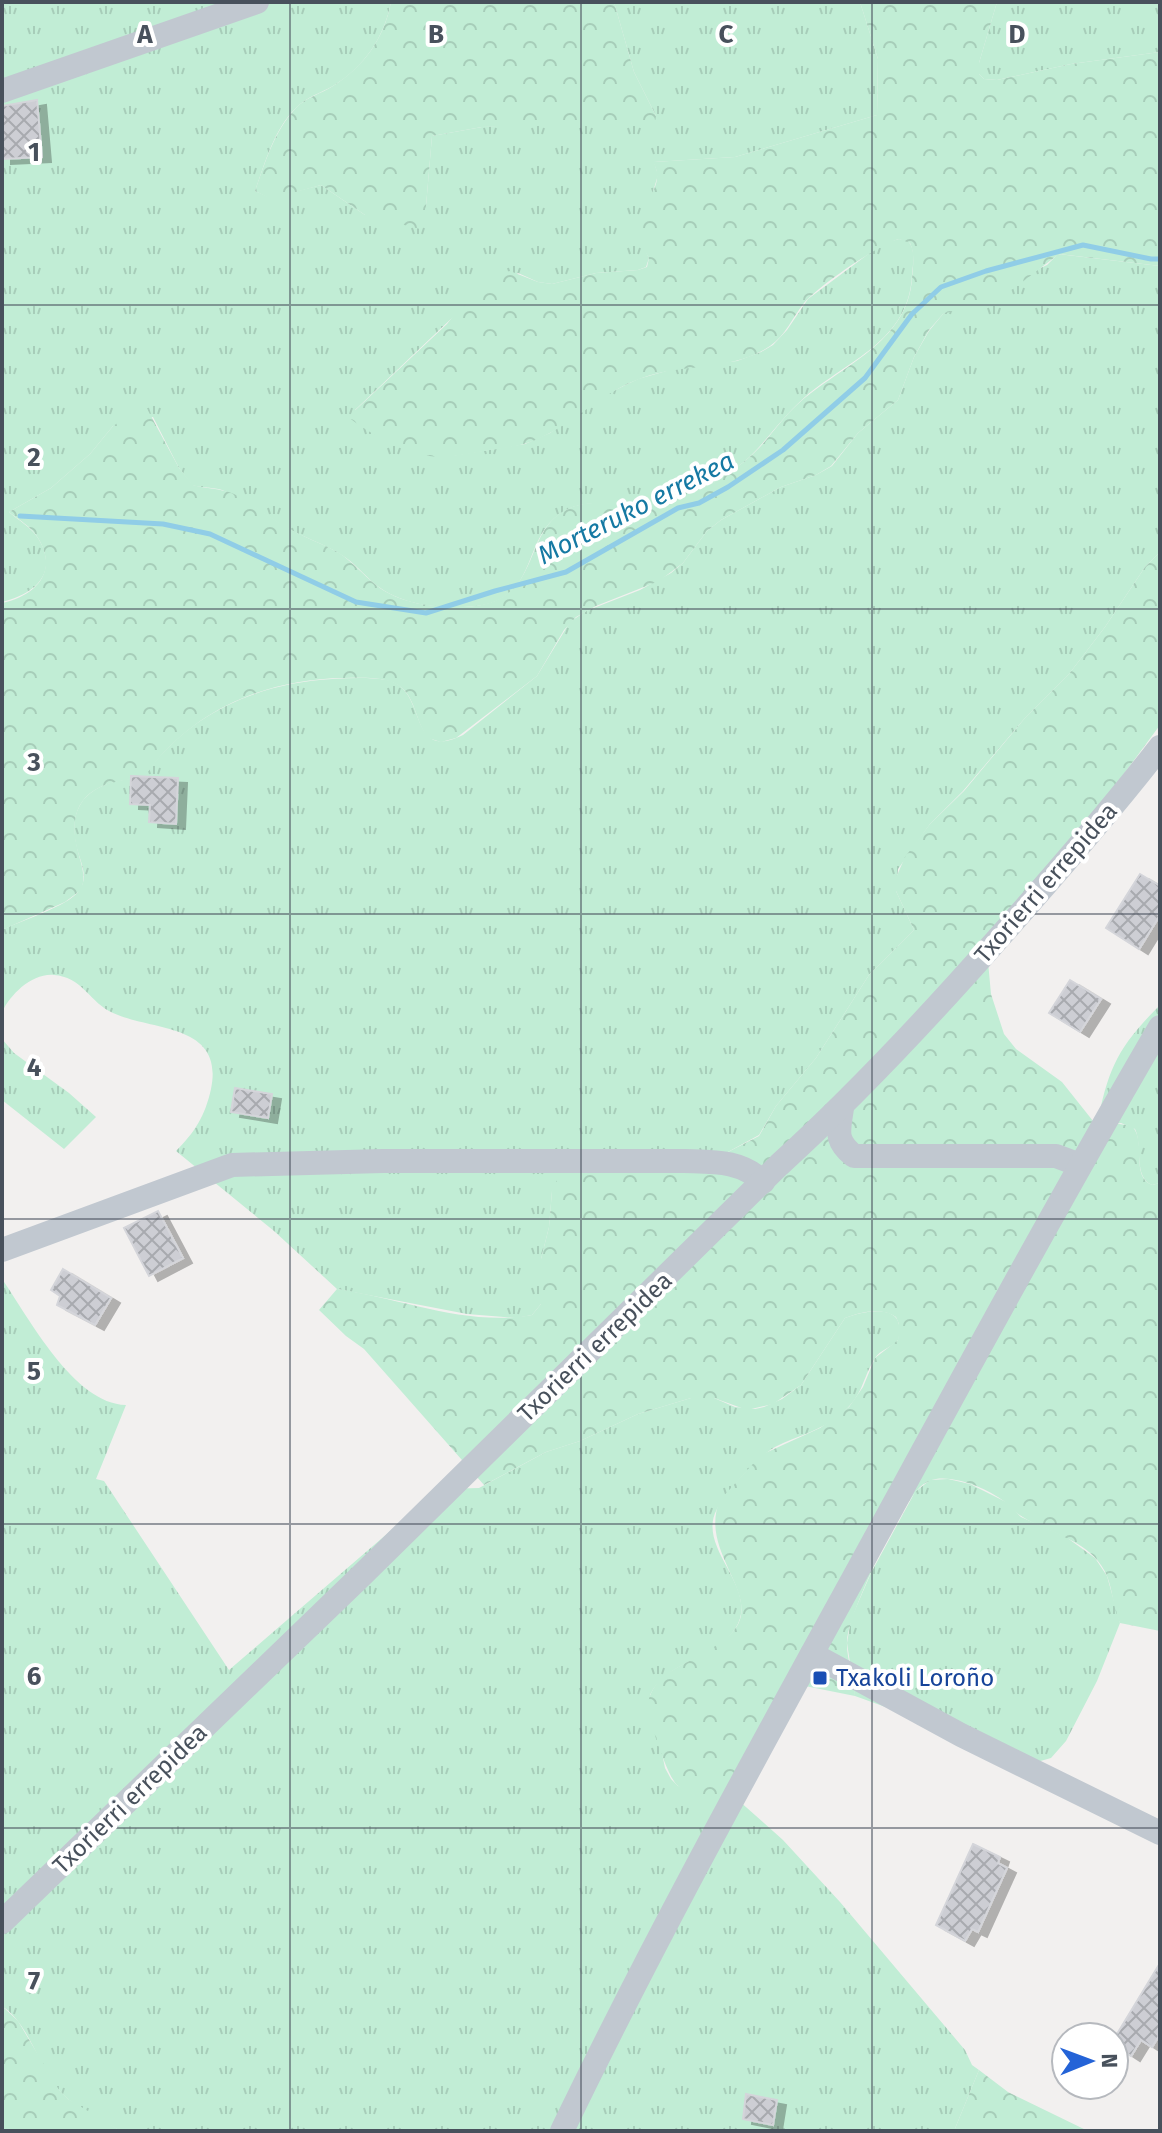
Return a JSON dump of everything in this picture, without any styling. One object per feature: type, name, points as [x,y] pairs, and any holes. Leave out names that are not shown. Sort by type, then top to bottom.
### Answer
[{"type":"street","points":[[2,91],[257,2]]},
{"type":"street","name":"Txorierri errepidea","points":[[2,1922],[842,1108],[1048,883],[1160,747]]},
{"type":"street","points":[[562,2131],[664,1927],[1080,1165],[1160,1027]]},
{"type":"street","points":[[842,1108],[838,1135],[842,1147],[854,1156],[1056,1156],[1080,1165]]},
{"type":"street","points":[[2,1250],[232,1165],[383,1161],[727,1162],[751,1171],[763,1182]]},
{"type":"street","points":[[812,1654],[961,1735],[1160,1833]]},
{"type":"green space","points":[[2,2],[391,2],[378,39],[363,61],[333,86],[304,101],[288,116],[271,147],[255,191],[271,198],[321,185],[365,215],[426,206],[432,136],[482,127],[656,116],[634,72],[614,2],[860,2],[878,59],[877,115],[735,157],[654,162],[658,175],[652,195],[645,250],[649,258],[646,267],[596,273],[552,284],[538,282],[518,273],[453,317],[355,410],[420,453],[451,456],[525,444],[550,433],[601,397],[638,379],[677,368],[737,361],[761,352],[773,345],[787,330],[808,299],[871,252],[899,239],[908,241],[913,253],[908,298],[900,317],[874,347],[805,397],[752,454],[726,476],[685,497],[670,501],[654,504],[592,503],[566,510],[540,536],[518,583],[507,595],[489,604],[440,607],[396,597],[376,585],[340,554],[285,527],[238,497],[219,489],[192,485],[179,468],[153,417],[113,426],[90,454],[51,488],[9,512],[38,538],[46,562],[45,572],[33,588],[2,602]]},
{"type":"green space","points":[[391,2],[614,2],[634,72],[656,116],[655,122],[482,127],[432,136],[426,206],[420,229],[365,215],[321,185],[271,199],[255,191],[271,148],[288,117],[300,104],[333,86],[363,60],[378,40]]},
{"type":"green space","points":[[860,2],[997,2],[979,63],[979,74],[984,79],[997,80],[1071,64],[1160,52],[1160,266],[1059,254],[1013,289],[987,301],[943,314],[929,330],[914,357],[898,400],[858,433],[831,466],[816,475],[781,487],[721,520],[707,531],[683,563],[659,581],[576,617],[564,630],[537,676],[456,738],[441,742],[428,738],[404,690],[392,682],[372,678],[314,680],[285,685],[230,704],[205,718],[161,755],[143,779],[112,783],[89,794],[76,815],[77,847],[83,874],[81,890],[65,902],[2,930],[2,603],[14,600],[33,588],[45,572],[46,562],[44,550],[35,534],[9,512],[51,488],[90,454],[113,426],[145,405],[179,468],[193,485],[234,494],[292,530],[339,553],[376,585],[395,596],[428,605],[462,607],[489,603],[508,593],[520,580],[545,530],[557,516],[575,506],[601,502],[641,504],[669,501],[714,483],[751,456],[799,403],[885,336],[908,301],[913,265],[910,243],[899,239],[889,243],[835,277],[804,303],[776,342],[756,354],[724,364],[658,373],[629,383],[560,427],[527,443],[460,455],[430,456],[392,444],[348,417],[447,324],[475,287],[490,275],[510,271],[552,284],[596,273],[647,267],[649,258],[638,240],[636,229],[657,180],[653,162],[735,157],[877,115],[878,59]]},
{"type":"green space","points":[[997,2],[1160,2],[1160,52],[1071,64],[997,80],[984,79],[979,74],[979,63]]},
{"type":"green space","points":[[1058,254],[1160,266],[1160,552],[1145,567],[1069,674],[930,824],[898,869],[896,891],[914,930],[869,975],[816,1058],[776,1106],[759,1135],[726,1153],[552,1191],[549,1227],[541,1259],[541,1304],[532,1315],[516,1318],[467,1314],[337,1289],[274,1231],[176,1151],[198,1123],[211,1089],[212,1067],[206,1051],[195,1040],[180,1032],[109,1011],[78,984],[54,975],[30,981],[11,998],[2,1012],[2,930],[55,908],[79,891],[84,874],[74,827],[76,814],[90,793],[113,782],[143,778],[180,737],[226,706],[277,687],[304,682],[353,678],[387,680],[400,686],[409,696],[425,732],[433,739],[445,741],[463,735],[537,676],[570,622],[586,611],[640,590],[671,573],[683,563],[707,531],[721,520],[781,487],[832,466],[858,433],[898,400],[914,357],[943,314],[1047,265]]},
{"type":"green space","points":[[1160,552],[1160,725],[1109,794],[986,940],[991,994],[1004,1034],[1016,1049],[1062,1082],[1097,1126],[1113,1123],[1132,1126],[1145,1181],[1152,1185],[1160,1183],[1160,1631],[1120,1623],[1107,1576],[1100,1564],[1080,1545],[1016,1513],[1007,1503],[981,1488],[953,1480],[932,1480],[920,1487],[900,1515],[856,1608],[847,1641],[855,1696],[805,1686],[729,1801],[695,1796],[673,1780],[654,1733],[648,1704],[662,1677],[719,1644],[738,1624],[742,1609],[738,1593],[717,1540],[715,1520],[720,1500],[761,1455],[820,1428],[849,1407],[863,1387],[875,1358],[898,1340],[896,1317],[877,1311],[845,1318],[801,1385],[773,1404],[747,1410],[714,1398],[691,1398],[638,1414],[580,1441],[546,1452],[484,1485],[364,1349],[319,1310],[337,1289],[458,1314],[508,1318],[532,1315],[541,1304],[541,1259],[549,1227],[552,1191],[558,1178],[565,1173],[726,1153],[759,1136],[776,1106],[816,1058],[869,975],[914,930],[896,891],[895,880],[905,857],[930,824],[964,791],[1025,718],[1069,674],[1145,567]]},
{"type":"green space","points":[[1160,1005],[1160,1183],[1152,1185],[1142,1175],[1135,1129],[1121,1123],[1097,1126],[1117,1060],[1134,1033]]},
{"type":"green space","points":[[2,1039],[14,1053],[96,1117],[64,1149],[2,1100]]},
{"type":"green space","points":[[2,1279],[39,1336],[71,1375],[107,1401],[126,1405],[96,1479],[104,1481],[229,1670],[439,1489],[479,1488],[546,1452],[580,1441],[638,1414],[691,1398],[714,1398],[735,1407],[764,1407],[801,1385],[845,1318],[874,1311],[891,1314],[897,1319],[898,1340],[875,1358],[848,1408],[824,1425],[769,1451],[743,1475],[721,1502],[713,1524],[714,1539],[735,1584],[741,1614],[735,1629],[726,1639],[667,1675],[650,1695],[665,1768],[671,1779],[678,1786],[738,1800],[783,1840],[840,1902],[979,2070],[954,2131],[121,2131],[64,2096],[20,2023],[2,2006]]},
{"type":"green space","points":[[948,1479],[970,1484],[1006,1502],[1021,1517],[1066,1537],[1095,1558],[1107,1576],[1120,1623],[1097,1681],[1066,1741],[1051,1758],[1037,1762],[855,1696],[847,1643],[851,1619],[871,1573],[915,1492],[930,1480]]},
{"type":"green space","points":[[2,2006],[18,2021],[59,2090],[68,2099],[121,2131],[2,2131]]},
{"type":"green space","points":[[979,2070],[1008,2092],[1088,2131],[954,2131]]},
{"type":"building","points":[[37,100],[42,157],[2,159],[2,106]]},
{"type":"building","points":[[131,776],[178,778],[176,824],[149,822],[150,805],[130,804]]},
{"type":"building","points":[[1140,874],[1160,886],[1160,915],[1139,949],[1106,928]]},
{"type":"building","points":[[1070,980],[1101,999],[1080,1032],[1049,1013]]},
{"type":"building","points":[[235,1088],[272,1094],[268,1118],[231,1112]]},
{"type":"building","points":[[158,1211],[183,1258],[149,1276],[124,1228]]},
{"type":"building","points":[[63,1269],[111,1298],[95,1325],[57,1305],[60,1296],[51,1290]]},
{"type":"building","points":[[973,1844],[1000,1857],[998,1863],[1007,1868],[978,1932],[972,1929],[965,1941],[936,1925]]},
{"type":"building","points":[[1160,1963],[1160,2034],[1152,2047],[1141,2040],[1130,2055],[1130,2021],[1125,2021]]},
{"type":"building","points":[[746,2094],[777,2100],[773,2125],[743,2119]]},
{"type":"waterway","name":"Morteruko errekea","points":[[20,516],[163,524],[210,534],[356,602],[426,613],[566,572],[678,508],[699,503],[728,487],[783,450],[865,378],[912,314],[941,287],[986,271],[1083,245],[1160,259]]},
{"type":"place","name":"Txakoli Loroño","points":[[820,1678]]}]
